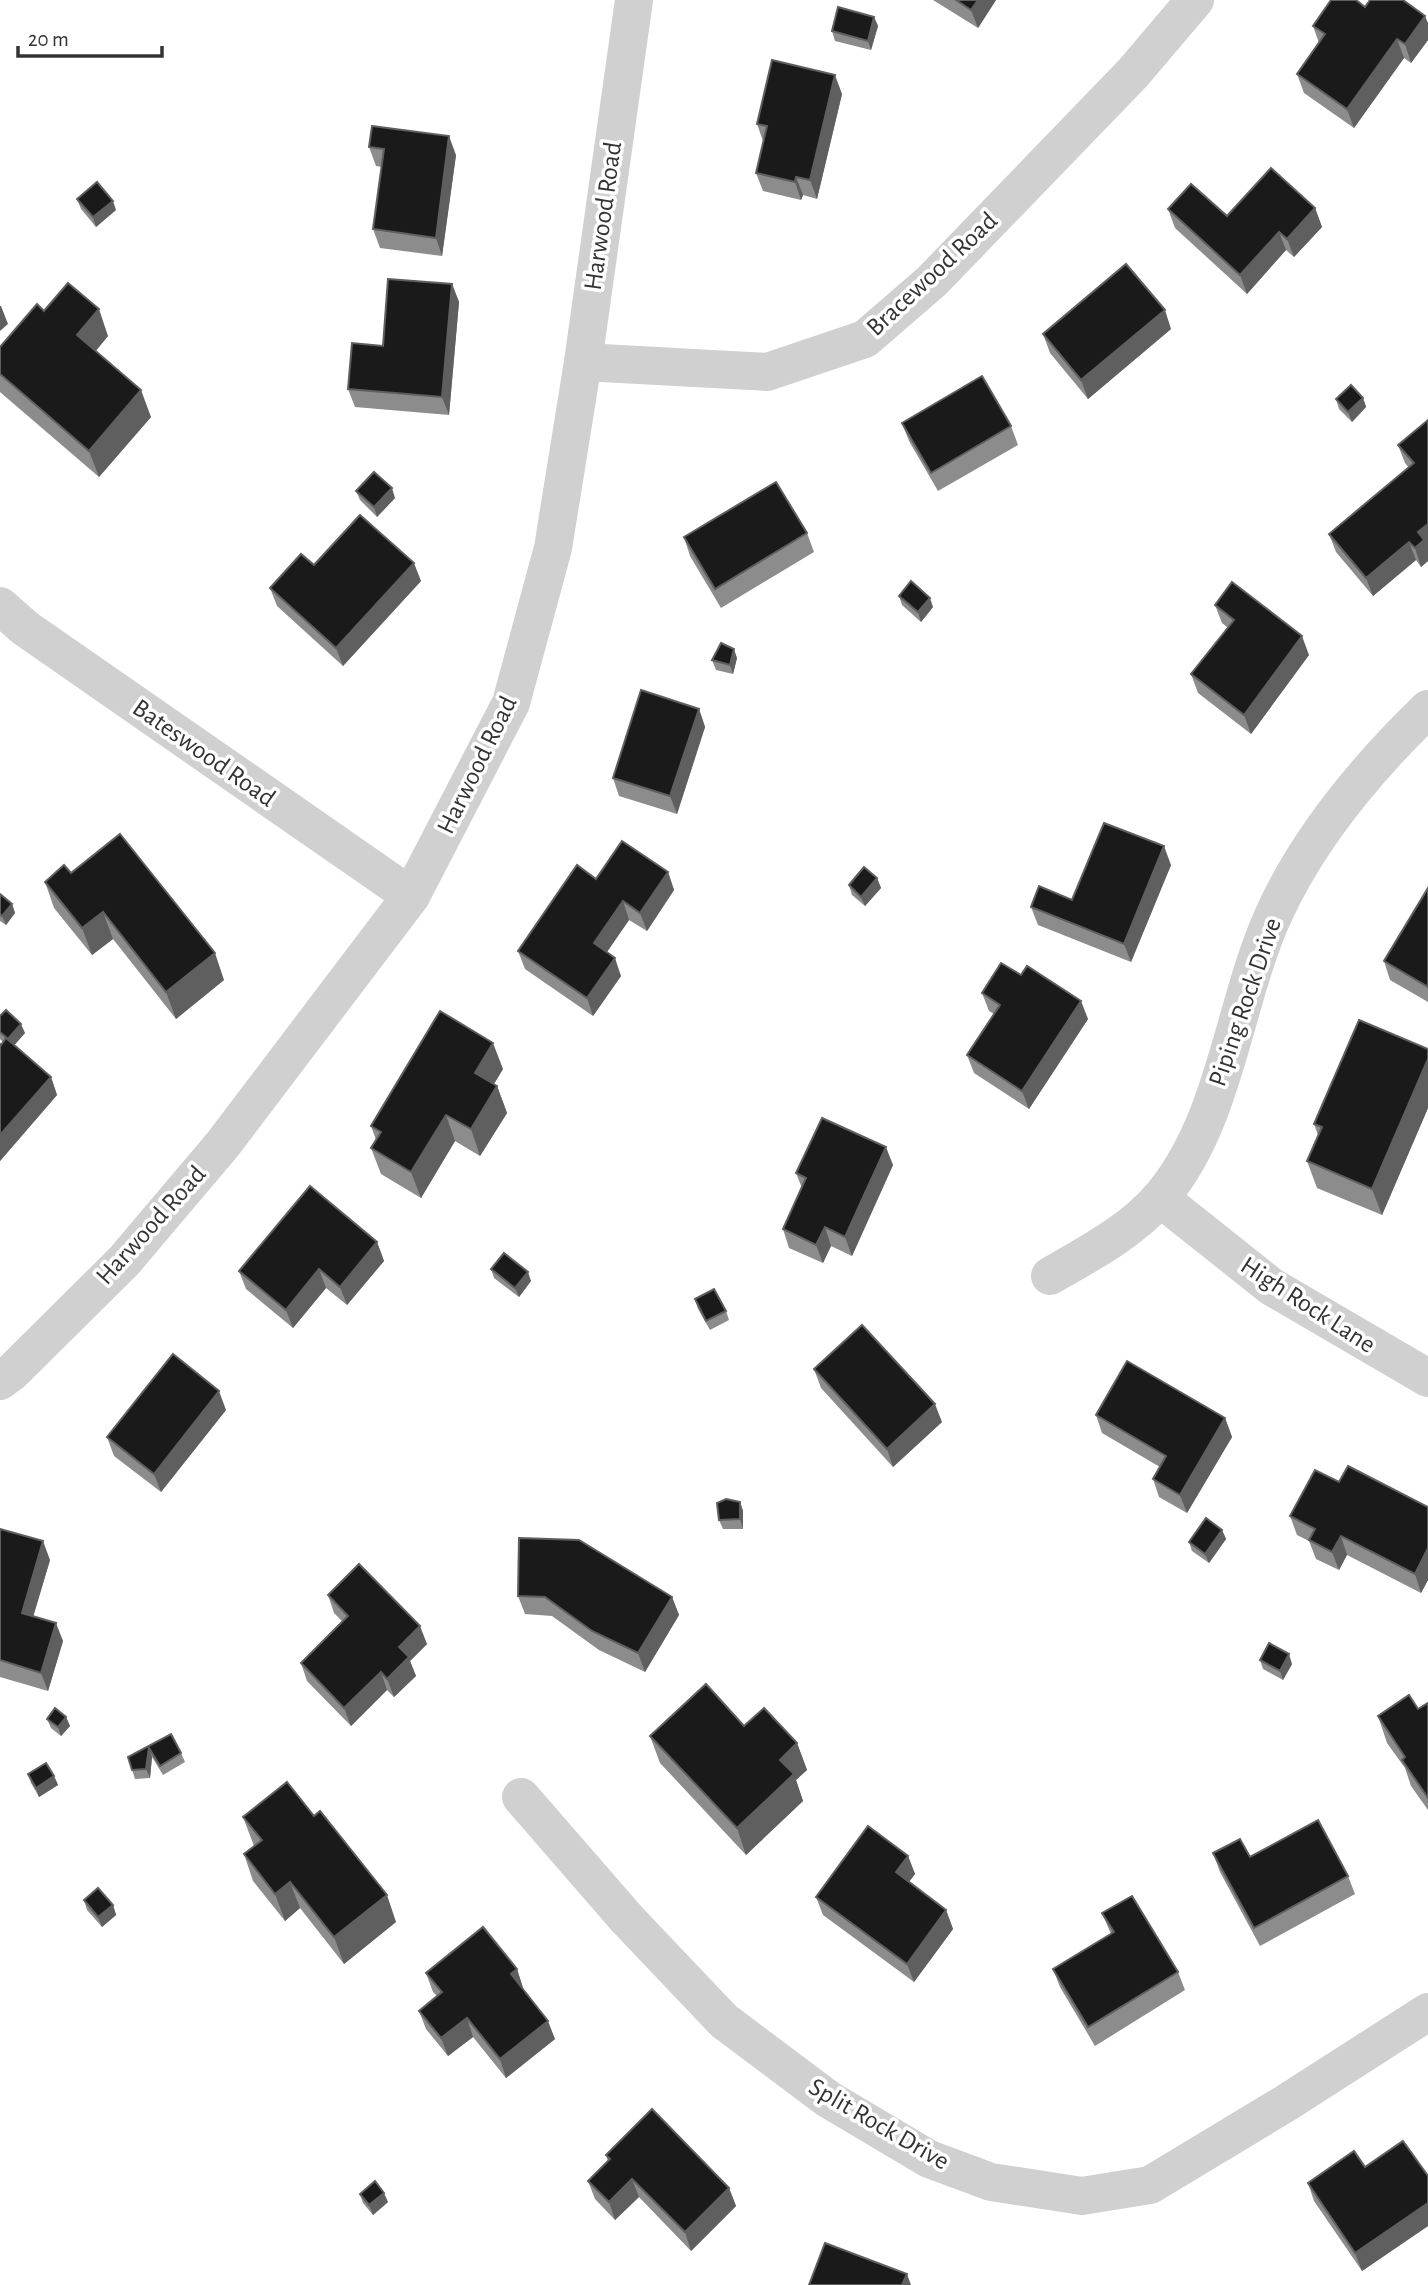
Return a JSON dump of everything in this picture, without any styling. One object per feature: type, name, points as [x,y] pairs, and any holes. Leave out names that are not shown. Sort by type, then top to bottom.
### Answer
[{"type":"street","name":"Harwood Road","points":[[0,1381],[124,1261],[223,1144],[411,896],[511,703],[553,548],[583,362],[634,0]]},
{"type":"street","name":"Bracewood Road","points":[[583,362],[767,372],[865,339],[932,281],[1133,73],[1195,0]]},
{"type":"street","name":"Bateswood Road","points":[[0,606],[24,628],[411,896]]},
{"type":"street","name":"Piping Rock Drive","points":[[1050,1276],[1120,1233],[1160,1198],[1178,1174],[1194,1146],[1210,1106],[1254,965],[1290,882],[1317,838],[1368,771],[1428,709]]},
{"type":"street","name":"High Rock Lane","points":[[1160,1198],[1272,1287],[1428,1378]]},
{"type":"street","name":"Split Rock Drive","points":[[521,1797],[626,1919],[724,2021],[828,2099],[929,2159],[991,2182],[1082,2196],[1150,2185],[1286,2103],[1428,2012]]},
{"type":"building","points":[[956,0],[978,0],[971,10]]},
{"type":"building","points":[[1331,0],[1356,0],[1365,7],[1370,0],[1403,0],[1425,16],[1405,44],[1397,39],[1347,109],[1297,74],[1325,34],[1313,26]]},
{"type":"building","points":[[838,7],[874,17],[868,41],[832,31]]},
{"type":"building","points":[[772,60],[835,75],[810,180],[796,177],[795,182],[756,173],[767,126],[757,124]]},
{"type":"building","points":[[372,126],[449,136],[436,238],[373,229],[384,149],[369,147]]},
{"type":"building","points":[[1271,168],[1315,208],[1287,239],[1279,232],[1240,275],[1168,209],[1191,184],[1227,216]]},
{"type":"building","points":[[97,182],[113,201],[93,217],[77,199]]},
{"type":"building","points":[[1126,264],[1165,310],[1081,380],[1043,334]]},
{"type":"building","points":[[388,279],[452,284],[442,397],[348,389],[352,343],[383,346]]},
{"type":"building","points":[[68,283],[99,309],[77,335],[141,390],[89,451],[0,374],[0,347],[37,304],[44,311]]},
{"type":"building","points":[[982,376],[1011,426],[931,473],[902,423]]},
{"type":"building","points":[[1351,385],[1363,398],[1348,412],[1336,399]]},
{"type":"building","points":[[1428,420],[1428,524],[1418,532],[1424,540],[1415,548],[1409,542],[1366,578],[1329,534],[1414,463],[1398,445]]},
{"type":"building","points":[[374,472],[392,488],[374,507],[356,491]]},
{"type":"building","points":[[776,482],[807,533],[715,589],[684,537]]},
{"type":"building","points":[[360,515],[414,563],[336,648],[270,588],[301,554],[314,565]]},
{"type":"building","points":[[911,581],[930,598],[918,612],[899,596]]},
{"type":"building","points":[[1232,582],[1302,636],[1244,715],[1191,674],[1234,620],[1215,605]]},
{"type":"building","points":[[721,643],[734,649],[730,665],[712,660]]},
{"type":"building","points":[[641,690],[699,709],[670,796],[613,778]]},
{"type":"building","points":[[1104,823],[1164,846],[1124,944],[1031,907],[1039,886],[1072,900]]},
{"type":"building","points":[[120,834],[215,953],[166,992],[103,912],[82,928],[45,882],[64,865],[71,873]]},
{"type":"building","points":[[622,841],[668,872],[640,913],[623,901],[594,943],[615,958],[587,998],[518,951],[577,865],[596,879]]},
{"type":"building","points":[[864,867],[877,878],[861,897],[849,885]]},
{"type":"building","points":[[1428,888],[1428,987],[1384,961]]},
{"type":"building","points":[[0,894],[12,904],[2,916],[0,914]]},
{"type":"building","points":[[1001,963],[1021,975],[1027,966],[1081,1001],[1022,1091],[967,1055],[1000,1005],[982,993]]},
{"type":"building","points":[[6,1010],[21,1024],[8,1039],[0,1032],[0,1016]]},
{"type":"building","points":[[440,1011],[493,1043],[475,1073],[497,1086],[471,1129],[446,1115],[411,1172],[371,1148],[381,1132],[371,1126]]},
{"type":"building","points":[[1359,1020],[1428,1049],[1428,1059],[1372,1189],[1307,1161],[1322,1127],[1314,1124]]},
{"type":"building","points":[[6,1038],[51,1077],[0,1135],[0,1044]]},
{"type":"building","points":[[822,1118],[886,1147],[845,1237],[825,1227],[816,1245],[783,1229],[806,1178],[796,1173]]},
{"type":"building","points":[[310,1186],[377,1242],[340,1287],[319,1269],[286,1310],[239,1271]]},
{"type":"building","points":[[504,1253],[528,1272],[515,1288],[491,1269]]},
{"type":"building","points":[[714,1289],[726,1311],[706,1321],[695,1299]]},
{"type":"building","points":[[862,1325],[935,1404],[887,1449],[814,1369]]},
{"type":"building","points":[[173,1354],[219,1391],[154,1474],[107,1437]]},
{"type":"building","points":[[1127,1361],[1225,1418],[1180,1495],[1153,1479],[1166,1456],[1096,1415]]},
{"type":"building","points":[[1348,1466],[1428,1507],[1428,1548],[1415,1574],[1341,1536],[1332,1552],[1309,1540],[1315,1529],[1290,1516],[1315,1470],[1339,1482]]},
{"type":"building","points":[[726,1499],[740,1502],[740,1519],[719,1520],[717,1503]]},
{"type":"building","points":[[1206,1518],[1222,1530],[1205,1554],[1189,1542]]},
{"type":"building","points":[[0,1529],[43,1541],[22,1613],[56,1623],[41,1673],[0,1660]]},
{"type":"building","points":[[519,1538],[579,1540],[672,1597],[638,1653],[592,1631],[545,1597],[518,1596]]},
{"type":"building","points":[[359,1564],[420,1626],[399,1647],[409,1657],[387,1679],[381,1672],[344,1708],[301,1663],[348,1616],[328,1595]]},
{"type":"building","points":[[1269,1643],[1289,1654],[1280,1671],[1260,1660]]},
{"type":"building","points":[[706,1684],[744,1726],[764,1708],[797,1743],[780,1760],[794,1774],[737,1828],[650,1736]]},
{"type":"building","points":[[1409,1695],[1418,1709],[1428,1703],[1428,1798],[1402,1760],[1405,1757],[1378,1716]]},
{"type":"building","points":[[55,1708],[66,1717],[58,1727],[47,1719]]},
{"type":"building","points":[[171,1734],[181,1753],[160,1766],[149,1748],[146,1769],[132,1770],[128,1757]]},
{"type":"building","points":[[46,1763],[54,1776],[36,1788],[28,1774]]},
{"type":"building","points":[[287,1782],[314,1816],[320,1811],[387,1895],[334,1937],[290,1882],[275,1894],[244,1854],[262,1840],[243,1817]]},
{"type":"building","points":[[1318,1820],[1348,1876],[1254,1928],[1213,1853],[1240,1839],[1250,1857]]},
{"type":"building","points":[[868,1826],[908,1856],[896,1872],[946,1910],[907,1964],[816,1897]]},
{"type":"building","points":[[98,1888],[113,1905],[98,1917],[84,1900]]},
{"type":"building","points":[[1132,1896],[1178,1972],[1088,2027],[1053,1969],[1114,1932],[1102,1913]]},
{"type":"building","points":[[483,1927],[517,1969],[511,1974],[548,2021],[500,2059],[467,2018],[441,2038],[419,2011],[442,1992],[426,1973]]},
{"type":"building","points":[[652,2109],[729,2188],[685,2232],[632,2179],[609,2202],[588,2181],[610,2159],[606,2155]]},
{"type":"building","points":[[1403,2141],[1428,2176],[1428,2203],[1355,2253],[1308,2183],[1354,2151],[1365,2167]]},
{"type":"building","points":[[375,2181],[384,2193],[369,2205],[360,2194]]},
{"type":"building","points":[[825,2243],[907,2274],[902,2285],[809,2285]]}]
